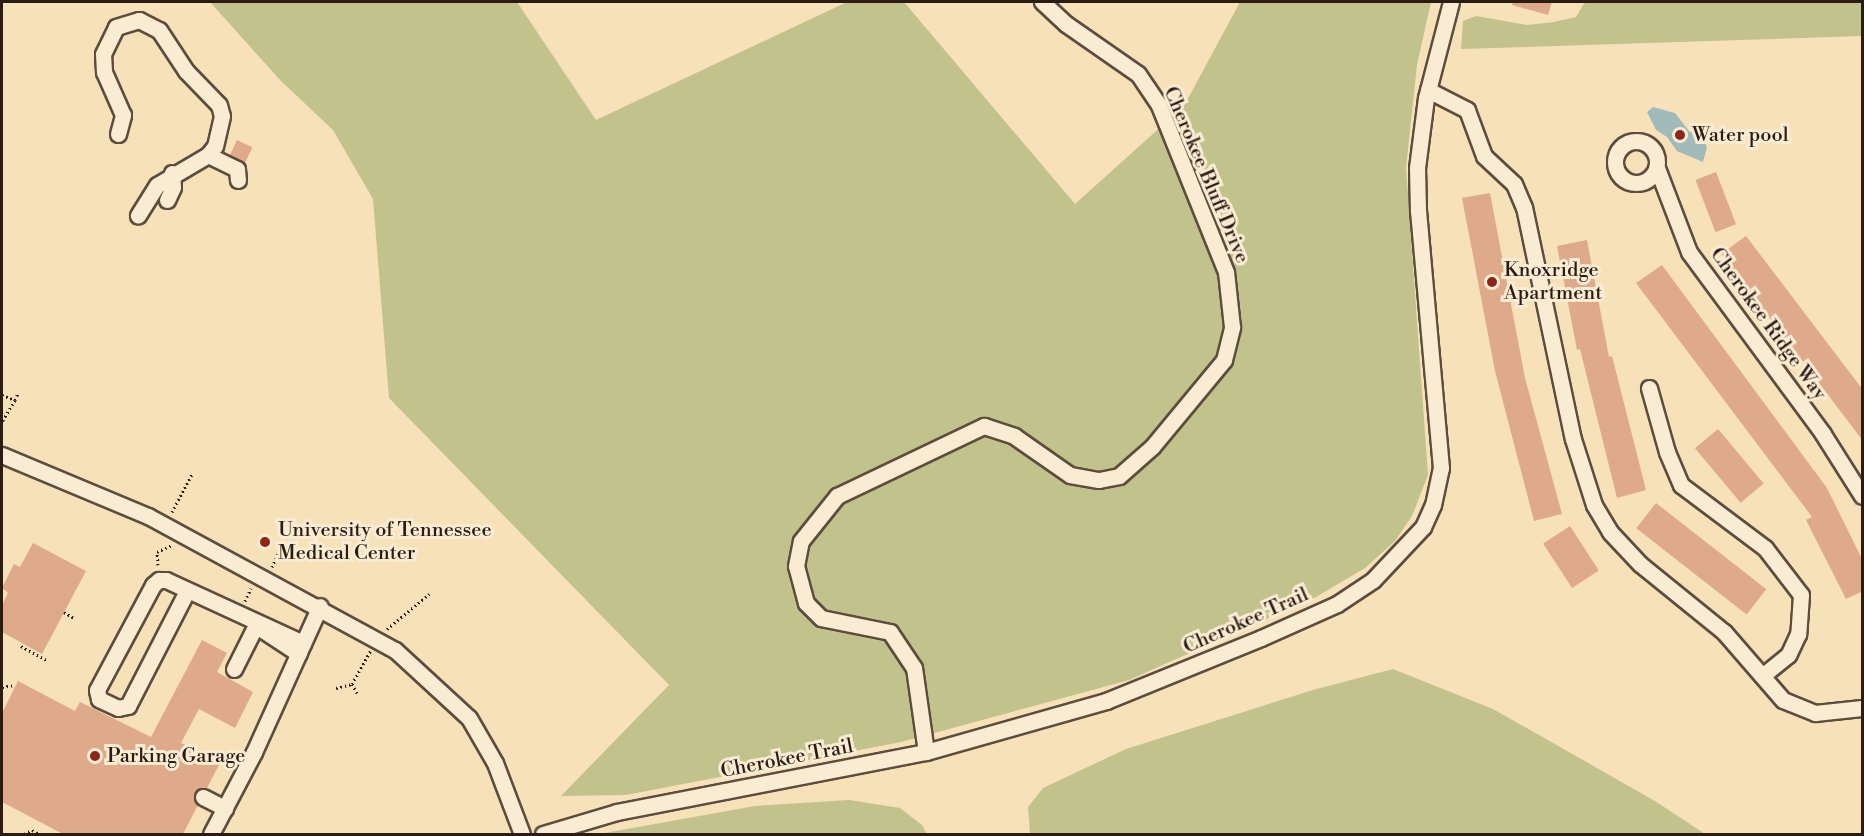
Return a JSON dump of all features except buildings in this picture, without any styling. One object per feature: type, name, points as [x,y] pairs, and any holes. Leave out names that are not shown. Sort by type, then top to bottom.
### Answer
[{"type":"street","name":"Cherokee Bluff Drive","points":[[926,752],[914,668],[890,632],[821,618],[806,603],[796,567],[801,541],[837,496],[984,426],[1014,436],[1070,475],[1099,480],[1119,476],[1152,447],[1224,360],[1232,327],[1226,272],[1159,105],[1138,74],[1066,24],[1041,2]]},
{"type":"street","name":"Cherokee Trail","points":[[543,834],[617,812],[926,752],[1106,701],[1188,671],[1338,603],[1373,580],[1412,543],[1433,505],[1442,468],[1418,212],[1417,168],[1428,90],[1451,2]]},
{"type":"street","points":[[118,134],[123,115],[104,72],[103,54],[116,27],[139,20],[159,30],[186,72],[219,105],[219,134],[208,155],[172,173],[157,185],[138,215]]},
{"type":"street","points":[[1428,90],[1467,110],[1484,156],[1514,184],[1520,200],[1570,428],[1594,505],[1610,532],[1640,564],[1716,625],[1783,700],[1815,713],[1863,708]]},
{"type":"street","points":[[208,155],[237,169],[238,180]]},
{"type":"street","name":"Cherokee Ridge Way","points":[[1657,168],[1689,252],[1823,434],[1863,496]]},
{"type":"street","points":[[167,200],[173,188],[172,173]]},
{"type":"street","points":[[1649,388],[1667,452],[1681,485],[1765,548],[1801,595],[1798,634],[1788,655],[1762,676]]},
{"type":"street","points":[[2,455],[148,516],[320,606],[395,650],[469,718],[495,763],[522,834]]},
{"type":"street","points":[[187,591],[128,706],[118,708],[99,699],[97,690],[153,585],[159,580],[187,591],[256,625],[276,642],[301,649]]},
{"type":"street","points":[[211,834],[320,606]]},
{"type":"street","points":[[234,669],[256,625]]},
{"type":"street","points":[[202,796],[225,808]]},
{"type":"path","points":[[2,422],[18,393]]},
{"type":"path","points":[[2,395],[15,400]]},
{"type":"path","points":[[169,516],[192,474]]},
{"type":"path","points":[[157,552],[158,560]]},
{"type":"path","points":[[64,612],[74,618]]},
{"type":"path","points":[[21,646],[48,661]]},
{"type":"path","points":[[336,688],[352,684]]},
{"type":"path","points":[[2,687],[14,685]]},
{"type":"path","points":[[24,834],[32,830],[40,834]]},
{"type":"green space","points":[[210,2],[517,2],[596,120],[847,2],[904,2],[1075,204],[1184,106],[1240,2],[1431,2],[1417,65],[1406,168],[1428,475],[1412,516],[1395,541],[1365,568],[1316,597],[1129,680],[901,742],[626,795],[561,796],[669,685],[389,398],[373,199],[333,130],[281,81]]},
{"type":"green space","points":[[1585,2],[1862,2],[1862,36],[1461,49],[1463,21],[1476,16],[1527,25],[1554,22],[1576,17]]},
{"type":"green space","points":[[1393,669],[1493,709],[1655,801],[1705,834],[1030,834],[1028,807],[1043,788],[1126,749],[1313,690]]},
{"type":"green space","points":[[849,800],[900,808],[922,825],[927,834],[599,834],[755,806]]},
{"type":"water","name":"Water pool","points":[[1653,107],[1675,113],[1689,131],[1703,139],[1707,147],[1703,162],[1677,151],[1667,137],[1656,130],[1647,112]]},
{"type":"place","name":"Water pool","points":[[1680,135]]},
{"type":"place","name":"Knoxridge Apartment","points":[[1492,282]]},
{"type":"place","name":"University of Tennessee Medical Center","points":[[265,542]]},
{"type":"place","name":"Parking Garage","points":[[95,756]]}]
